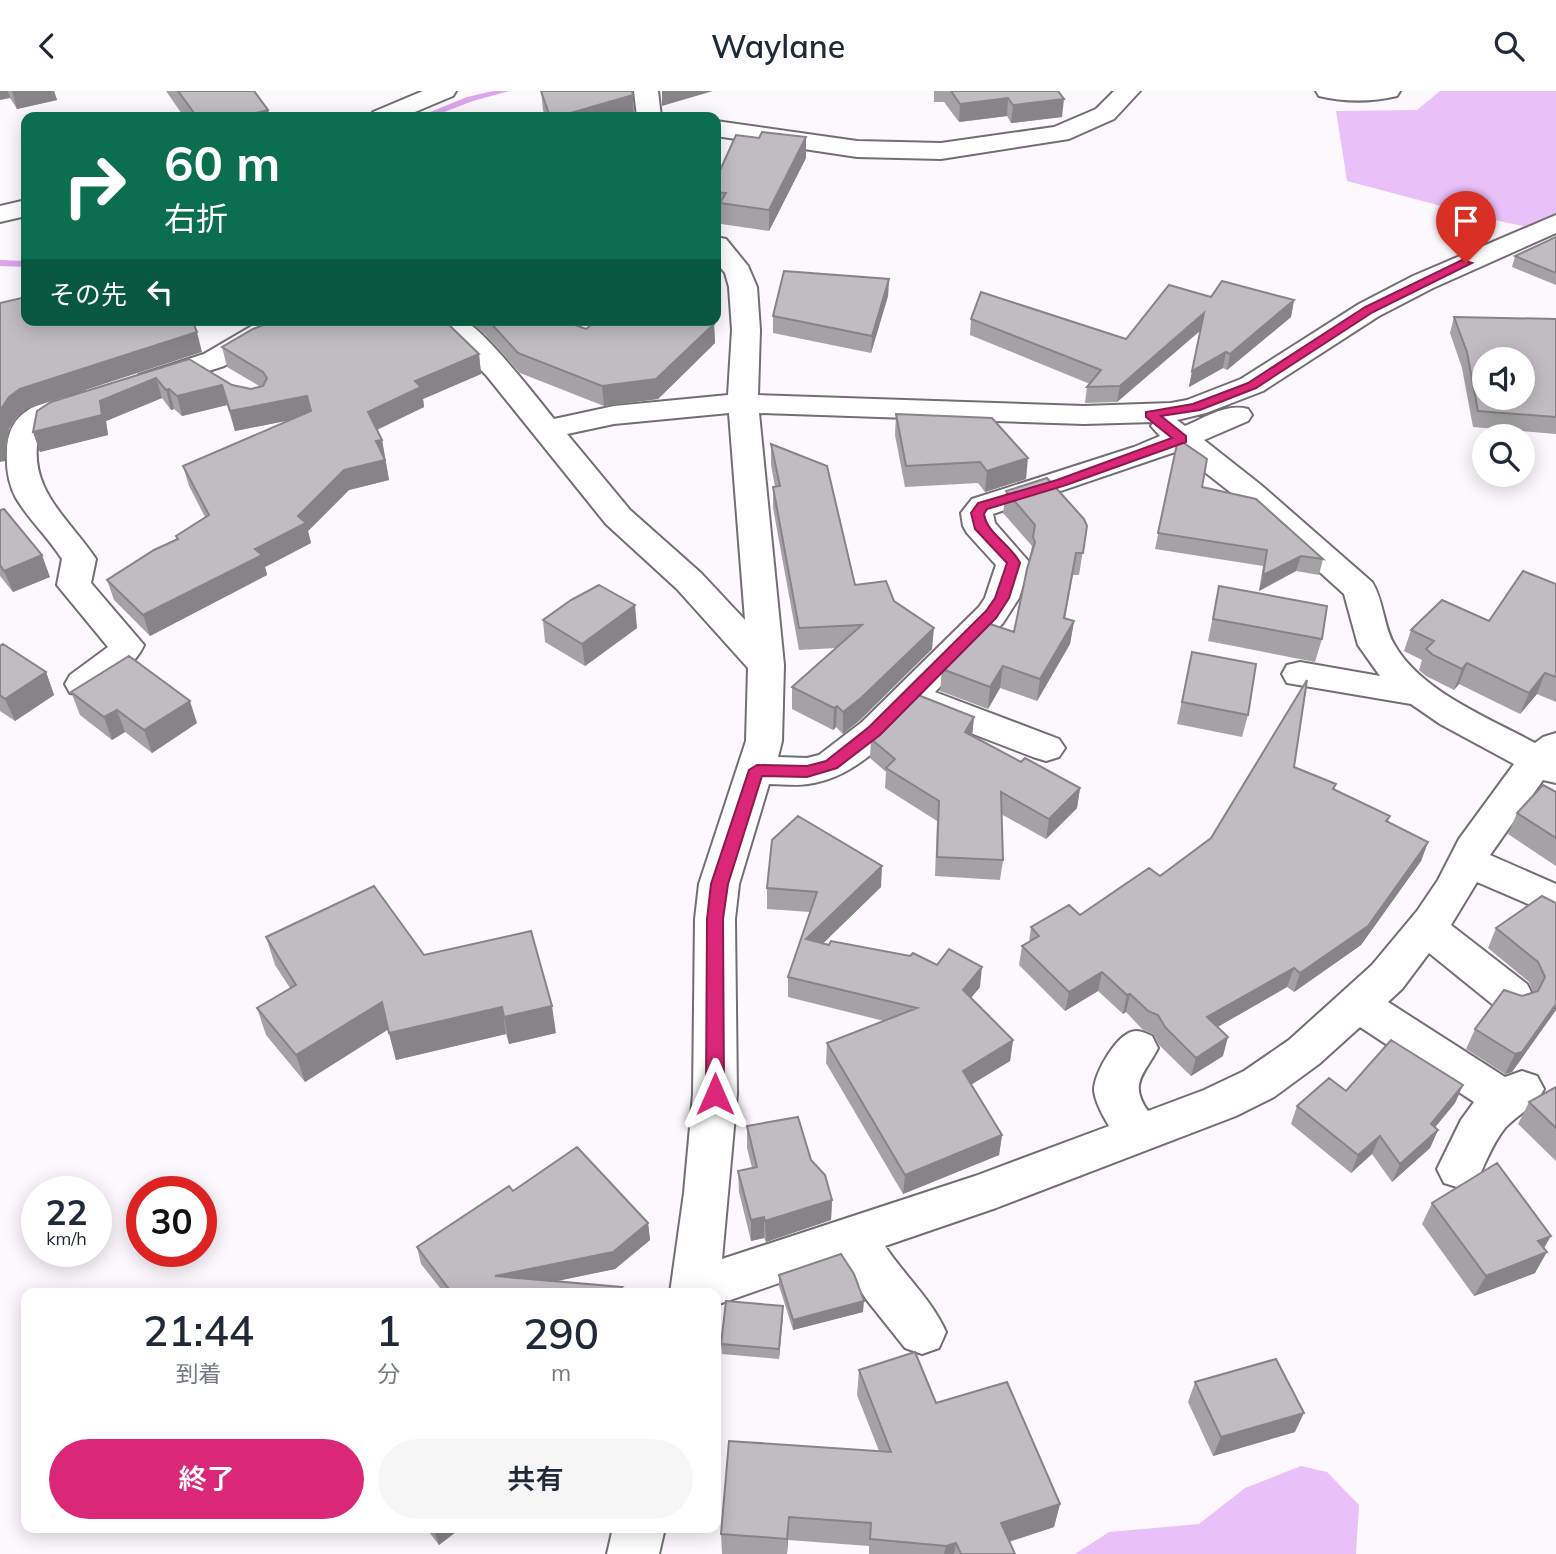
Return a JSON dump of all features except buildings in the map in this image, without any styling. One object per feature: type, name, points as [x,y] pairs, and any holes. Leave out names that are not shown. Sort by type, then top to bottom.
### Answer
[{"type":"street","points":[[394,112],[443,91]]},
{"type":"street","points":[[646,91],[648,112]]},
{"type":"street","points":[[721,130],[857,149],[941,151],[1060,134],[1105,114],[1128,91]]},
{"type":"street","points":[[1328,91],[1354,94],[1388,91]]},
{"type":"street","points":[[0,214],[21,209]]},
{"type":"street","points":[[545,431],[578,421],[614,415],[743,403],[898,411],[1150,414],[1195,407],[1252,385],[1369,310],[1423,282],[1556,223]]},
{"type":"street","points":[[695,1288],[708,1193],[715,1094],[716,907],[719,884],[764,741],[766,665],[743,403],[746,330],[743,287],[738,272],[721,251]]},
{"type":"street","points":[[83,684],[123,653],[126,645],[81,595],[75,585],[74,574],[79,559],[34,503],[23,482],[21,467],[24,433],[33,420],[119,389],[199,366],[273,326]]},
{"type":"street","points":[[453,326],[497,369],[618,517],[689,581],[766,665]]},
{"type":"street","points":[[757,770],[807,771],[831,765],[875,731],[991,614],[1002,598],[1013,563],[1010,555],[979,526],[977,513],[983,506],[1062,483],[1182,439],[1288,390],[1347,351]]},
{"type":"street","points":[[199,366],[233,386]]},
{"type":"street","points":[[708,1288],[980,1194],[1220,1103],[1259,1084],[1304,1052],[1387,977],[1454,888],[1467,861],[1496,815],[1550,759],[1415,692],[1391,669],[1376,645],[1360,590],[1250,492],[1150,414]]},
{"type":"street","points":[[1300,674],[1399,692],[1415,692]]},
{"type":"street","points":[[910,696],[1045,748]]},
{"type":"street","points":[[1467,861],[1556,901]]},
{"type":"street","points":[[1426,928],[1512,996]]},
{"type":"street","points":[[1358,1004],[1513,1094],[1485,1119],[1460,1169]]},
{"type":"street","points":[[1137,1048],[1122,1068],[1115,1085],[1117,1103],[1139,1134]]},
{"type":"street","points":[[853,1237],[883,1284],[922,1332]]},
{"type":"street","points":[[633,1554],[638,1533]]},
{"type":"shaded area","points":[[1440,91],[1556,91],[1556,233],[1490,219],[1347,181],[1336,111],[1417,110]]},
{"type":"shaded area","points":[[1301,1466],[1327,1472],[1359,1505],[1356,1554],[1075,1554],[1109,1532],[1199,1524],[1245,1488]]},
{"type":"waterway","points":[[436,112],[470,99],[505,91]]},
{"type":"waterway","points":[[0,263],[21,264]]},
{"type":"route","points":[[715,1094],[715,919],[719,884],[757,770],[807,771],[831,765],[875,731],[991,614],[1002,598],[1013,563],[1010,555],[979,526],[977,513],[983,506],[1062,483],[1182,439],[1150,414],[1195,407],[1252,385],[1369,310],[1466,263]]}]
